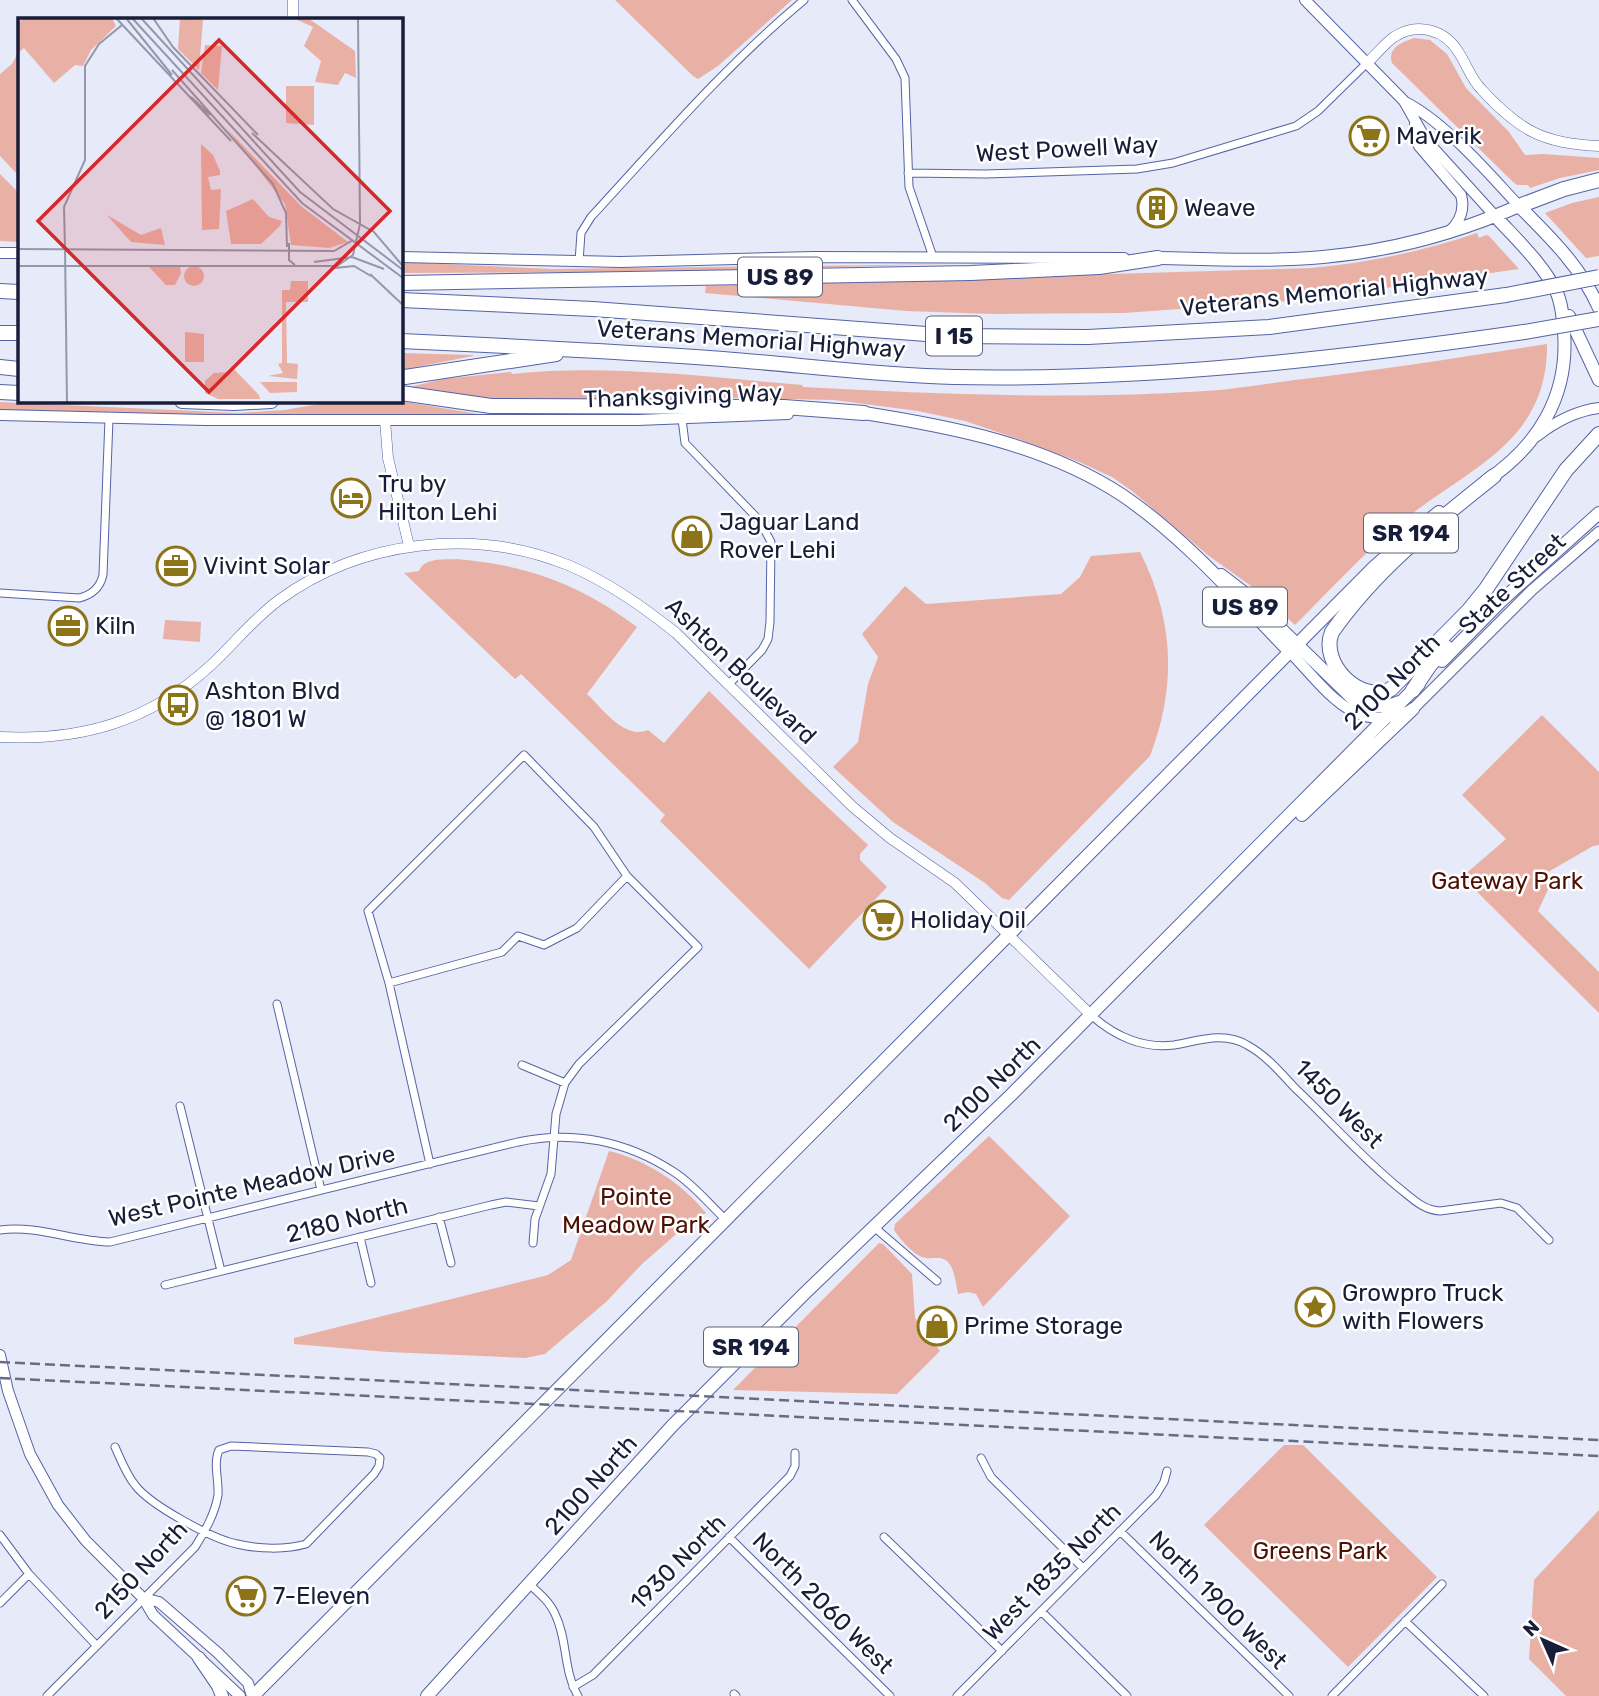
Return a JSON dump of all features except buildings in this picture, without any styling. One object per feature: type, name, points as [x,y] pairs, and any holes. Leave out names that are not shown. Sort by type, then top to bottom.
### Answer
[{"type":"highway","points":[[1599,180],[1564,189],[1519,206],[1575,266],[1599,308]]},
{"type":"highway","name":"US 89","points":[[402,283],[971,273],[1099,267],[1158,258],[1322,257],[1387,248],[1449,232],[1519,206]]},
{"type":"highway","name":"SR 194","points":[[253,1696],[1397,546],[1433,517],[1494,475],[1537,436],[1550,415],[1563,376],[1564,338],[1558,294],[1540,267],[1495,216]]},
{"type":"highway","name":"Veterans Memorial Highway","points":[[402,300],[593,309],[953,336],[1088,337],[1269,327],[1506,295],[1599,277]]},
{"type":"highway","points":[[0,291],[18,292]]},
{"type":"highway","points":[[1558,294],[1599,380]]},
{"type":"highway","name":"Veterans Memorial Highway","points":[[402,341],[588,349],[954,377],[1150,374],[1359,355],[1599,319]]},
{"type":"highway","points":[[0,333],[18,333]]},
{"type":"highway","points":[[405,377],[588,349]]},
{"type":"highway","points":[[0,368],[18,369]]},
{"type":"highway","points":[[0,392],[18,393]]},
{"type":"highway","name":"US 89","points":[[402,393],[491,407],[784,407],[864,413]]},
{"type":"highway","points":[[208,402],[252,402]]},
{"type":"highway","name":"Thanksgiving Way","points":[[864,413],[928,424],[1020,447],[1095,479],[1134,504],[1167,530],[1200,562],[1242,591],[1294,649],[1348,695],[1358,702],[1378,707],[1410,700]]},
{"type":"highway","points":[[1494,475],[1419,536],[1376,578],[1332,632],[1329,642],[1331,659],[1360,689],[1374,694],[1386,692],[1396,685],[1486,589],[1566,470],[1598,435]]},
{"type":"highway","name":"2100 North","points":[[427,1696],[672,1426],[1091,1015],[1385,719],[1410,700],[1501,601],[1599,513]]},
{"type":"highway","points":[[1240,866],[1297,819],[1410,700],[1430,665],[1463,627],[1479,605],[1486,589]]},
{"type":"highway","points":[[199,1658],[222,1696]]},
{"type":"main road","points":[[1305,0],[1404,101],[1432,119],[1519,206]]},
{"type":"main road","points":[[1404,101],[1426,140],[1495,216]]},
{"type":"main road","points":[[1415,121],[1414,131],[1419,146],[1461,195],[1461,216],[1449,232]]},
{"type":"main road","points":[[0,253],[18,253]]},
{"type":"main road","points":[[402,257],[579,262],[933,257],[1158,258]]},
{"type":"main road","points":[[1537,436],[1572,415],[1599,408]]},
{"type":"main road","name":"Thanksgiving Way","points":[[0,415],[109,419],[385,421],[682,419],[864,413]]},
{"type":"main road","name":"State Street","points":[[1410,700],[1599,533]]},
{"type":"main road","name":"US 89","points":[[1294,649],[1348,710],[1367,718],[1385,719]]},
{"type":"main road","points":[[0,1355],[8,1391],[30,1454],[58,1505],[86,1541],[143,1598],[149,1611],[240,1696]]},
{"type":"main road","points":[[143,1598],[159,1602],[218,1653],[248,1683],[253,1696]]},
{"type":"street","points":[[293,0],[293,18]]},
{"type":"street","points":[[579,262],[581,233],[591,217],[713,83],[804,0]]},
{"type":"street","points":[[852,0],[896,59],[905,78],[911,196],[933,257]]},
{"type":"street","points":[[1367,63],[1399,34],[1410,29],[1430,30],[1454,46],[1481,90],[1522,127],[1556,142],[1599,146]]},
{"type":"street","name":"West Powell Way","points":[[908,173],[985,174],[1137,169],[1173,163],[1296,126],[1318,111],[1367,63]]},
{"type":"street","points":[[0,593],[79,598],[97,588],[103,575],[109,419]]},
{"type":"street","points":[[682,419],[685,443],[752,513],[765,528],[771,542],[771,622],[768,639],[757,655],[728,685]]},
{"type":"street","points":[[385,421],[388,458],[409,546]]},
{"type":"street","name":"Ashton Boulevard","points":[[0,737],[52,738],[72,735],[111,725],[148,709],[191,682],[265,611],[316,577],[358,559],[409,546],[476,544],[512,549],[566,565],[606,584],[676,633],[865,818],[955,883],[1091,1015]]},
{"type":"street","points":[[430,1164],[389,983],[368,911],[524,755],[594,827],[627,876],[698,947],[579,1064],[565,1083],[556,1114],[551,1174],[539,1206],[533,1243]]},
{"type":"street","points":[[389,983],[502,952],[517,936],[544,945],[577,928],[627,876]]},
{"type":"street","points":[[276,1004],[321,1189]]},
{"type":"street","name":"1450 West","points":[[1091,1015],[1121,1037],[1140,1044],[1171,1045],[1223,1037],[1248,1045],[1270,1063],[1385,1177],[1420,1206],[1440,1211],[1501,1203],[1517,1208],[1549,1240]]},
{"type":"street","points":[[522,1065],[565,1083]]},
{"type":"street","points":[[180,1106],[221,1271]]},
{"type":"street","name":"West Pointe Meadow Drive","points":[[0,1230],[26,1228],[110,1242],[526,1140],[554,1137],[582,1137],[609,1142],[646,1156],[676,1173],[727,1220]]},
{"type":"street","name":"2180 North","points":[[165,1285],[506,1202],[539,1206]]},
{"type":"street","points":[[439,1217],[451,1263]]},
{"type":"street","points":[[874,1227],[937,1281]]},
{"type":"street","points":[[360,1237],[371,1283]]},
{"type":"street","name":"2150 North","points":[[47,1696],[195,1547],[205,1531],[218,1494],[215,1457],[219,1450],[231,1446],[368,1452],[380,1458],[374,1474],[306,1544],[292,1548],[237,1544],[205,1531]]},
{"type":"street","points":[[115,1447],[134,1485],[145,1496],[205,1531]]},
{"type":"street","name":"1930 North","points":[[573,1687],[593,1675],[790,1476],[795,1466],[795,1453]]},
{"type":"street","points":[[981,1458],[991,1477],[1083,1568]]},
{"type":"street","name":"West 1835 North","points":[[957,1696],[1160,1490],[1167,1471]]},
{"type":"street","name":"North 1900 West","points":[[1120,1531],[1289,1696]]},
{"type":"street","points":[[0,1535],[29,1574],[96,1645]]},
{"type":"street","name":"North 2060 West","points":[[729,1536],[890,1696]]},
{"type":"street","points":[[884,1537],[1002,1651]]},
{"type":"street","points":[[0,1603],[29,1574]]},
{"type":"street","points":[[529,1584],[547,1602],[556,1616],[573,1687],[578,1696]]},
{"type":"street","points":[[1332,1696],[1442,1584]]},
{"type":"street","points":[[1041,1611],[1126,1696]]},
{"type":"street","points":[[1405,1621],[1483,1696]]},
{"type":"green space","points":[[615,0],[792,0],[718,66],[698,79]]},
{"type":"green space","points":[[1414,38],[1430,40],[1447,54],[1466,88],[1509,132],[1525,155],[1599,158],[1599,170],[1560,178],[1530,188],[1528,185],[1517,185],[1392,63],[1394,50]]},
{"type":"green space","points":[[18,53],[18,175],[0,156],[0,74],[12,64]]},
{"type":"green space","points":[[0,174],[18,192],[18,242],[0,241]]},
{"type":"green space","points":[[1599,197],[1599,256],[1586,258],[1545,213]]},
{"type":"green space","points":[[1477,233],[1479,238],[1489,236],[1519,269],[1302,300],[1124,313],[994,314],[906,311],[705,293],[706,286],[1311,268],[1396,255]]},
{"type":"green space","points":[[402,262],[552,269],[955,264],[641,272],[402,273]]},
{"type":"green space","points":[[1547,344],[1544,378],[1534,407],[1518,431],[1475,470],[1385,536],[1295,625],[1261,593],[1209,556],[1112,477],[1077,461],[965,421],[918,411],[834,400],[698,397],[675,403],[492,401],[406,388],[443,379],[511,372],[584,370],[904,392],[1054,396],[1155,394],[1239,388]]},
{"type":"green space","points":[[402,353],[473,356],[402,370]]},
{"type":"green space","points":[[402,401],[484,415],[86,414],[0,410],[0,402],[238,413],[284,410],[331,402]]},
{"type":"green space","points":[[1140,552],[1160,602],[1168,653],[1165,704],[1150,756],[1009,900],[1002,898],[985,883],[893,822],[833,767],[858,742],[868,684],[878,657],[862,634],[905,586],[926,604],[1061,594],[1080,577],[1091,556]]},
{"type":"green space","points":[[457,559],[507,566],[552,579],[595,599],[637,627],[587,694],[607,715],[631,731],[648,730],[664,743],[709,691],[868,845],[860,854],[860,860],[887,887],[809,969],[660,821],[665,815],[521,674],[515,679],[404,573],[419,571],[430,561]]},
{"type":"green space","points":[[165,620],[201,622],[200,642],[163,639]]},
{"type":"green space","name":"Gateway Park","points":[[1542,715],[1599,772],[1599,845],[1543,875],[1551,883],[1538,911],[1599,972],[1599,1013],[1462,877],[1506,839],[1462,795]]},
{"type":"green space","points":[[989,1136],[1070,1216],[983,1307],[976,1294],[958,1294],[954,1273],[948,1262],[922,1257],[904,1243],[894,1230],[895,1224]]},
{"type":"green space","name":"Pointe Meadow Park","points":[[609,1151],[636,1160],[662,1174],[686,1192],[706,1213],[689,1223],[642,1264],[606,1302],[545,1354],[525,1358],[388,1352],[294,1344],[294,1338],[548,1275],[571,1260]]},
{"type":"green space","points":[[879,1243],[912,1274],[915,1318],[940,1351],[897,1394],[733,1390]]},
{"type":"green space","name":"Greens Park","points":[[1284,1445],[1303,1445],[1437,1577],[1348,1667],[1204,1525]]},
{"type":"green space","points":[[1599,1510],[1599,1696],[1566,1696],[1529,1659],[1534,1580]]},
{"type":"railway","points":[[0,1362],[1599,1440]]},
{"type":"railway","points":[[0,1378],[1599,1456]]},
{"type":"place","name":"Maverik","points":[[1369,136]]},
{"type":"place","name":"Weave","points":[[1157,208]]},
{"type":"place","name":"Tru by Hilton Lehi","points":[[351,498]]},
{"type":"place","name":"Jaguar Land Rover Lehi","points":[[692,536]]},
{"type":"place","name":"Vivint Solar","points":[[176,566]]},
{"type":"place","name":"Kiln","points":[[68,626]]},
{"type":"place","name":"Ashton Blvd @ 1801 W","points":[[178,705]]},
{"type":"place","name":"Holiday Oil","points":[[883,920]]},
{"type":"place","name":"Growpro Truck with Flowers","points":[[1315,1307]]},
{"type":"place","name":"Prime Storage","points":[[937,1326]]},
{"type":"place","name":"7-Eleven","points":[[246,1596]]}]
